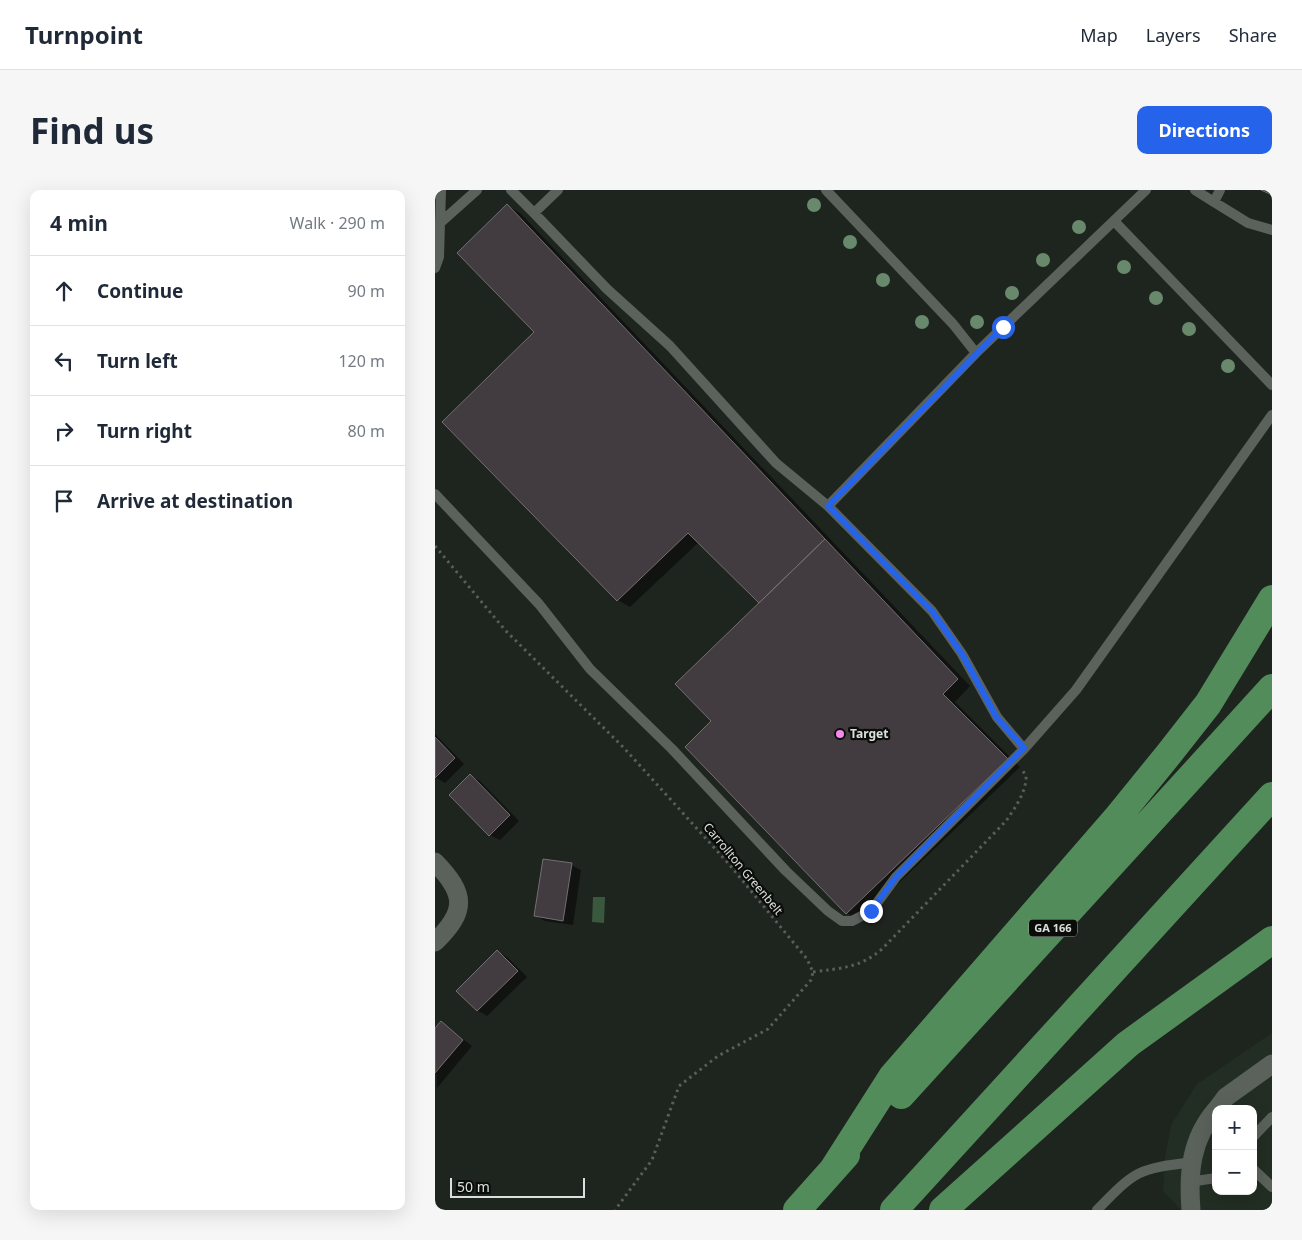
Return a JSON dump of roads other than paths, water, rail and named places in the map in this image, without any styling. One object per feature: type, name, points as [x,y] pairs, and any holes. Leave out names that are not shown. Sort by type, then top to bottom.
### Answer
[{"type":"highway","points":[[834,1168],[892,1078],[1116,819],[1208,704],[1246,644],[1272,598]]},
{"type":"highway","name":"GA 166","points":[[797,1210],[1272,688]]},
{"type":"highway","points":[[894,1210],[1272,796]]},
{"type":"highway","points":[[943,1210],[1129,1044],[1272,940]]},
{"type":"street","points":[[435,862],[453,880],[459,904],[452,926],[435,942]]},
{"type":"street","points":[[1219,1105],[1226,1097],[1272,1064]]},
{"type":"street","points":[[1191,1210],[1189,1182],[1198,1135],[1212,1115]]},
{"type":"lane","points":[[435,268],[439,257],[441,190]]},
{"type":"lane","points":[[440,223],[477,190]]},
{"type":"lane","points":[[511,190],[607,289],[671,346],[776,463],[828,506],[932,611],[962,654],[997,718],[1024,748]]},
{"type":"lane","points":[[533,213],[558,190]]},
{"type":"lane","points":[[826,190],[953,324],[976,353]]},
{"type":"lane","points":[[828,506],[976,353],[1147,190]]},
{"type":"lane","points":[[1195,190],[1248,223],[1272,230]]},
{"type":"lane","points":[[1215,202],[1220,190]]},
{"type":"lane","points":[[1115,222],[1272,385]]},
{"type":"lane","points":[[435,494],[539,604],[590,669],[672,749],[786,871],[828,911],[842,921],[852,921],[871,911],[896,877],[1024,748],[1077,690],[1272,415]]},
{"type":"lane","points":[[1257,1133],[1272,1117]]},
{"type":"lane","points":[[1097,1210],[1127,1179],[1139,1171],[1151,1167],[1193,1162]]},
{"type":"lane","points":[[1257,1173],[1272,1187]]},
{"type":"lane","points":[[1189,1182],[1212,1179]]},
{"type":"place","name":"Target","points":[[840,734]]}]
